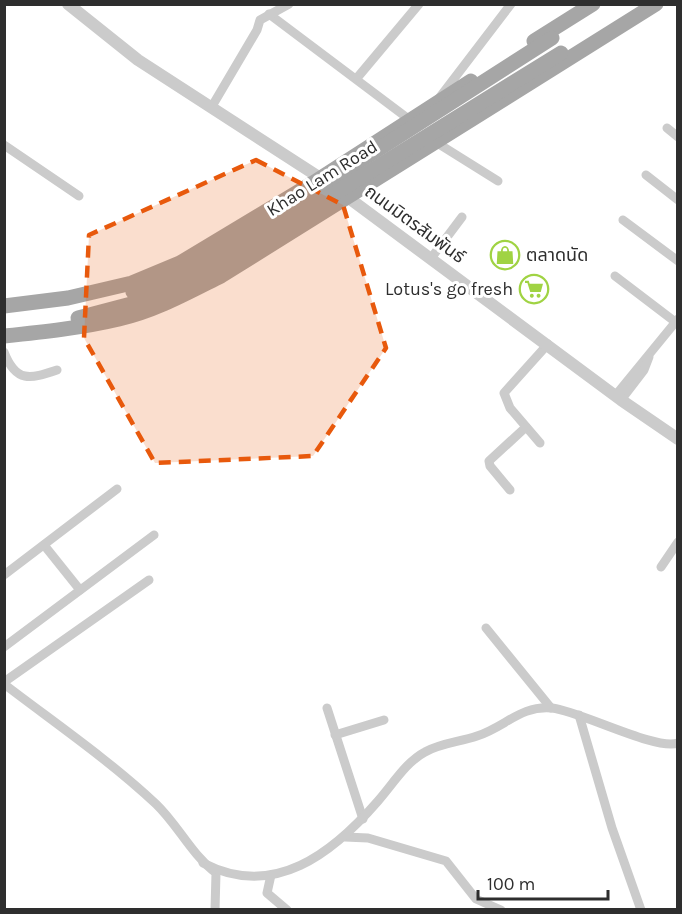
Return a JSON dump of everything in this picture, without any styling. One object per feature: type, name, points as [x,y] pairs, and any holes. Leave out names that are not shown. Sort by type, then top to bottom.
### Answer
[{"type":"main road","points":[[201,252],[593,4]]},
{"type":"main road","name":"Khao Lam Road","points":[[4,315],[71,308],[134,297],[232,243],[604,4]]},
{"type":"main road","name":"Khao Lam Road","points":[[4,326],[74,319],[134,297],[187,282],[237,254],[637,4]]},
{"type":"main road","points":[[4,336],[66,330],[121,319],[171,300],[221,276],[656,4]]},
{"type":"main road","points":[[464,86],[448,104],[448,116],[460,120],[481,112]]},
{"type":"main road","points":[[386,136],[368,155],[368,167],[381,171],[399,165]]},
{"type":"main road","points":[[282,202],[309,199],[314,204],[313,214],[301,227]]},
{"type":"main road","points":[[4,306],[68,298],[132,283],[218,245],[227,250],[232,263],[221,276]]},
{"type":"street","name":"ถนนมิตรสัมพันธ์","points":[[68,4],[138,60],[348,196],[618,398],[678,439]]},
{"type":"street","points":[[211,108],[257,30],[260,20],[289,4]]},
{"type":"street","points":[[357,78],[419,4]]},
{"type":"street","points":[[435,104],[511,4]]},
{"type":"street","points":[[269,14],[410,120]]},
{"type":"street","points":[[667,128],[678,137]]},
{"type":"street","points":[[434,141],[498,181]]},
{"type":"street","points":[[4,145],[79,196]]},
{"type":"street","points":[[646,176],[678,200]]},
{"type":"street","points":[[432,257],[462,217]]},
{"type":"street","points":[[623,220],[678,261]]},
{"type":"street","points":[[615,276],[677,322],[618,398]]},
{"type":"street","points":[[540,443],[510,408],[504,393],[548,344]]},
{"type":"street","points":[[4,352],[10,367],[21,375],[33,378],[57,370]]},
{"type":"street","points":[[510,490],[490,466],[489,461],[526,427]]},
{"type":"street","points":[[4,575],[117,489]]},
{"type":"street","points":[[4,647],[154,535]]},
{"type":"street","points":[[661,567],[678,542]]},
{"type":"street","points":[[44,545],[80,590]]},
{"type":"street","points":[[148,580],[5,686],[155,803],[203,863],[216,873],[215,909]]},
{"type":"street","points":[[486,628],[551,708]]},
{"type":"street","points":[[327,708],[363,819]]},
{"type":"street","points":[[203,863],[223,874],[253,877],[272,875],[299,867],[345,837],[409,764],[424,752],[477,736],[531,708],[551,708],[655,742],[676,746]]},
{"type":"street","points":[[579,716],[612,828],[641,909]]},
{"type":"street","points":[[334,735],[384,720]]},
{"type":"street","points":[[345,837],[368,837],[446,861],[476,898],[501,909]]},
{"type":"street","points":[[272,875],[267,893],[286,909]]},
{"type":"highlighted area","points":[[256,160],[343,205],[386,348],[313,456],[155,463],[84,338],[89,235]]},
{"type":"place","name":"ตลาดนัด","points":[[505,255]]},
{"type":"place","name":"Lotus's go fresh","points":[[534,289]]}]
